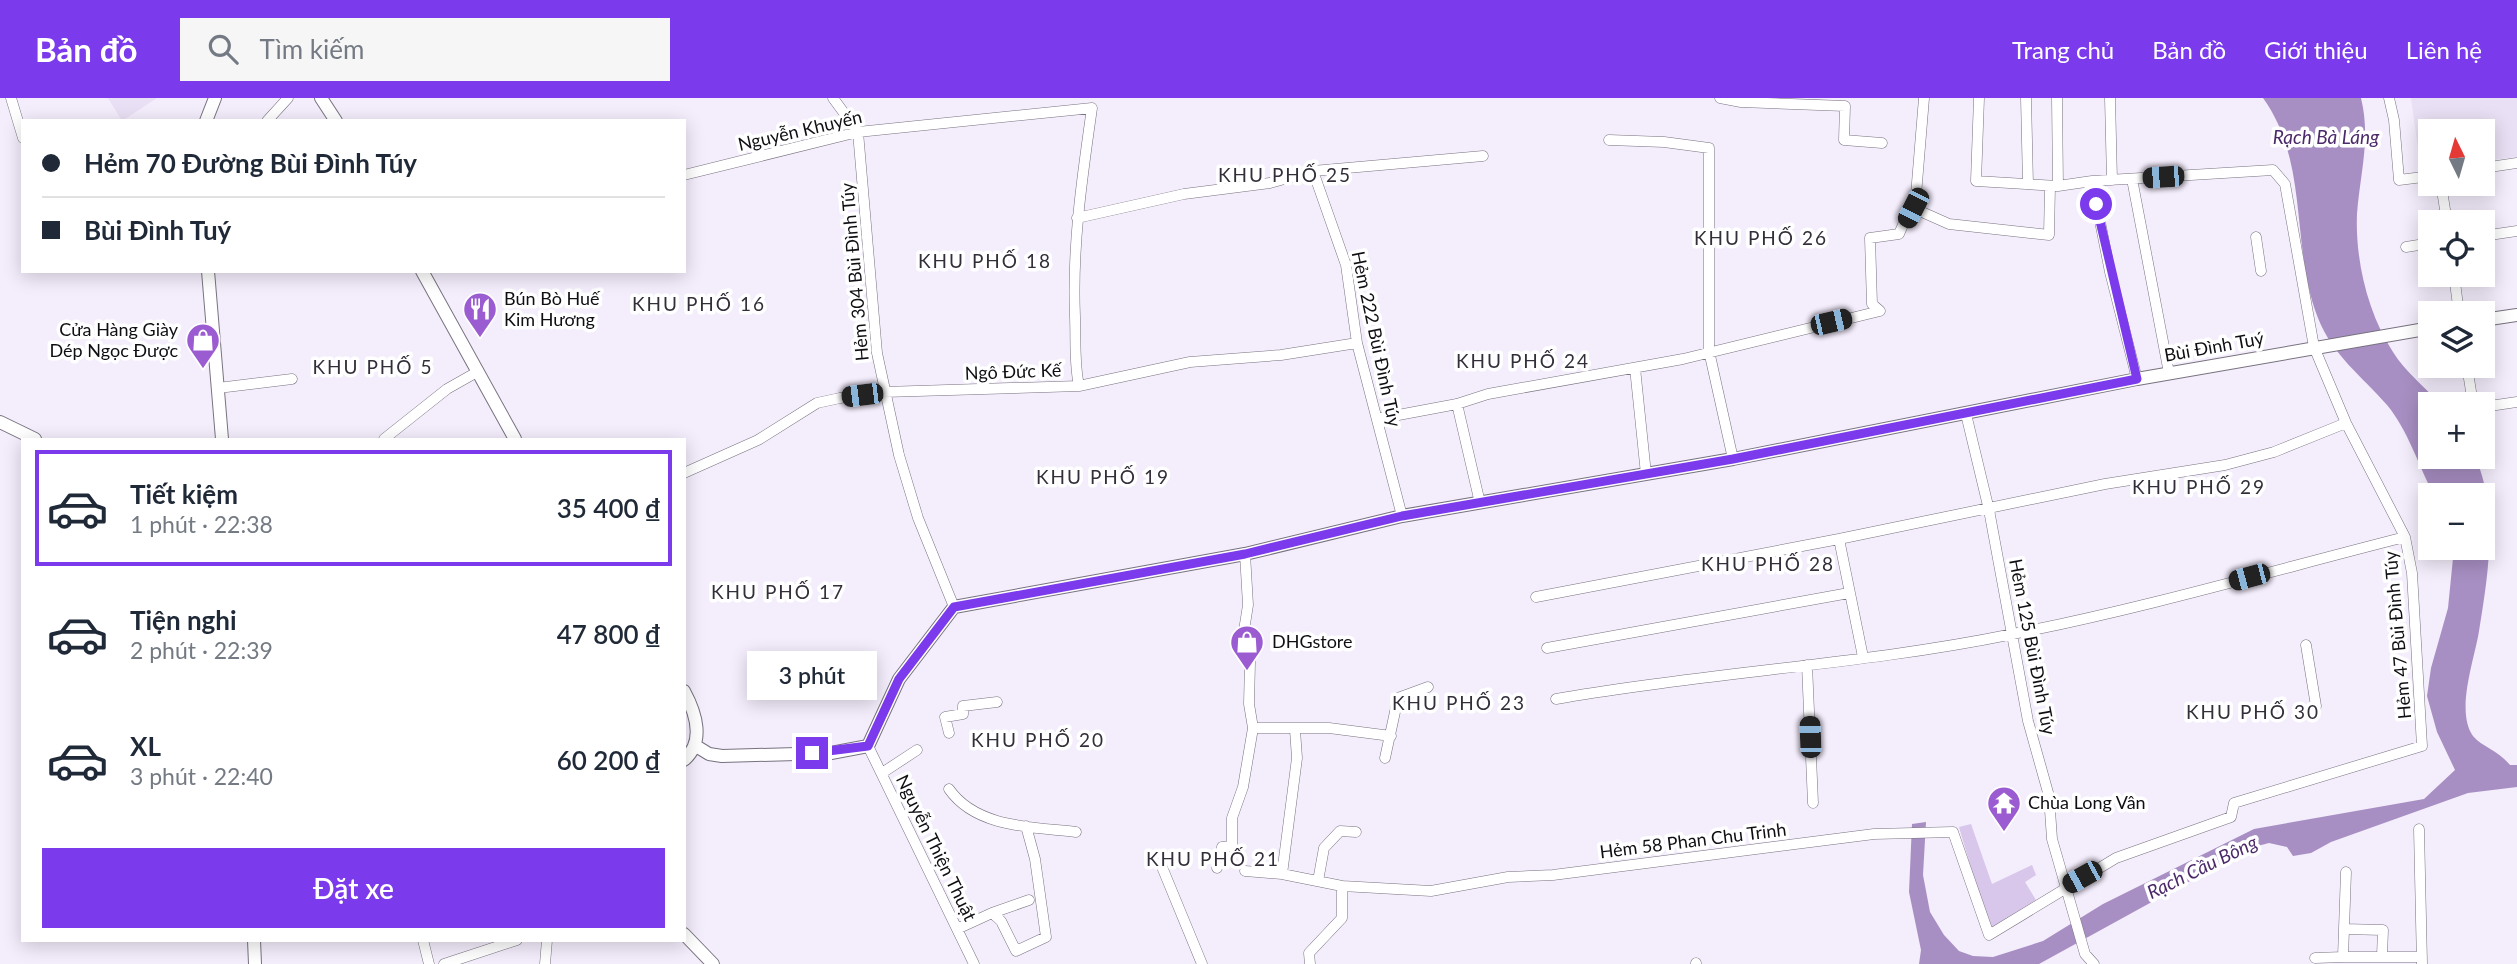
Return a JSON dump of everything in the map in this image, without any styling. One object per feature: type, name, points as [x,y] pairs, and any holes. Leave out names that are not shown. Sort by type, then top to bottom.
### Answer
[{"type":"street","points":[[11,98],[21,131]]},
{"type":"street","points":[[207,119],[215,98]]},
{"type":"street","points":[[269,119],[288,98]]},
{"type":"street","points":[[321,98],[335,119]]},
{"type":"street","points":[[833,98],[858,132]]},
{"type":"street","points":[[1720,98],[1741,102],[1844,106],[1844,140],[1882,143]]},
{"type":"street","points":[[1377,419],[1457,404],[1488,394],[1635,368],[1880,311],[1872,304],[1870,238],[1899,234],[1913,208],[1924,98]]},
{"type":"street","points":[[1979,98],[1976,181],[2054,186],[2132,179],[2169,373]]},
{"type":"street","points":[[2026,98],[2028,184]]},
{"type":"street","points":[[1913,208],[1949,224],[2049,235],[2054,186],[2057,98]]},
{"type":"street","points":[[2110,98],[2112,180]]},
{"type":"street","points":[[2389,98],[2394,120],[2399,180],[2418,178]]},
{"type":"street","name":"Nguyễn Khuyến","points":[[686,175],[858,132],[1092,108],[1077,218]]},
{"type":"street","name":"Hẻm 304 Bùi Đình Túy","points":[[858,132],[877,354],[884,392],[918,518],[954,607]]},
{"type":"street","points":[[1609,140],[1664,142],[1709,148],[1709,351],[1733,459]]},
{"type":"street","points":[[1079,386],[1074,363],[1073,285],[1077,218],[1184,194],[1270,183],[1313,171],[1483,156]]},
{"type":"street","points":[[2496,166],[2517,163]]},
{"type":"street","name":"Hẻm 47 Bùi Đình Túy","points":[[2065,887],[2116,858],[2231,817],[2234,803],[2422,746],[2412,573],[2405,537],[2346,423],[2314,347],[2285,184],[2273,170],[2132,179]]},
{"type":"street","name":"Hẻm 222 Bùi Đình Túy","points":[[1313,171],[1346,265],[1357,343],[1402,516]]},
{"type":"street","points":[[2092,181],[2110,272],[2137,379]]},
{"type":"street","points":[[2495,234],[2517,231]]},
{"type":"street","points":[[2256,237],[2261,271]]},
{"type":"street","points":[[2406,247],[2418,245]]},
{"type":"street","points":[[208,273],[222,438]]},
{"type":"street","points":[[423,273],[514,438]]},
{"type":"street","points":[[2495,318],[2517,315]]},
{"type":"street","name":"Bùi Đình Tuý","points":[[954,607],[1245,554],[1402,516],[1733,459],[2137,379],[2418,330]]},
{"type":"street","name":"Ngô Đức Kế","points":[[686,472],[758,440],[817,403],[884,392],[1079,386],[1190,362],[1281,355],[1357,343]]},
{"type":"street","points":[[1635,368],[1646,474]]},
{"type":"street","points":[[385,438],[447,389],[477,372]]},
{"type":"street","points":[[218,388],[292,379]]},
{"type":"street","points":[[2495,405],[2517,402]]},
{"type":"street","points":[[1457,404],[1480,503]]},
{"type":"street","name":"Hẻm 125 Bùi Đình Túy","points":[[1966,414],[1989,510],[2028,721],[2049,796],[2052,839],[2085,954],[2094,964]]},
{"type":"street","points":[[0,422],[33,438]]},
{"type":"street","points":[[1536,597],[1989,510],[2105,484],[2225,465],[2274,452],[2346,423]]},
{"type":"street","points":[[1556,699],[1672,680],[1807,665],[2013,634],[2405,537]]},
{"type":"street","points":[[1839,539],[1863,657]]},
{"type":"street","points":[[1217,868],[1222,847],[1232,846],[1232,818],[1243,786],[1253,728],[1249,704],[1250,662],[1242,643],[1248,605],[1245,554]]},
{"type":"street","points":[[1547,648],[1849,593]]},
{"type":"street","points":[[696,746],[709,754],[722,757],[831,753],[868,746],[899,679],[954,607]]},
{"type":"street","points":[[2306,645],[2316,706]]},
{"type":"street","points":[[1807,665],[1813,803]]},
{"type":"street","points":[[1385,758],[1398,698],[1428,687]]},
{"type":"street","points":[[686,697],[696,727],[696,746],[686,758]]},
{"type":"street","points":[[949,733],[944,717],[963,714],[963,706],[998,702]]},
{"type":"street","points":[[1253,728],[1329,728],[1391,736]]},
{"type":"street","points":[[1282,874],[1297,758],[1295,730]]},
{"type":"street","name":"Nguyễn Thiện Thuật","points":[[868,746],[974,964]]},
{"type":"street","points":[[882,773],[917,750]]},
{"type":"street","points":[[949,789],[965,809],[979,816],[1076,832]]},
{"type":"street","points":[[992,913],[1001,921],[1016,951],[1046,937],[1035,859],[1027,826]]},
{"type":"street","points":[[2315,958],[2382,956],[2422,960],[2419,829]]},
{"type":"street","points":[[1318,881],[1324,848],[1339,831],[1356,832]]},
{"type":"street","name":"Hẻm 58 Phan Chu Trinh","points":[[1245,871],[1282,874],[1342,886],[1431,891],[1508,877],[1553,875],[1882,834],[1953,832],[1989,935],[2065,887]]},
{"type":"street","points":[[1162,867],[1202,964]]},
{"type":"street","points":[[2343,957],[2346,872]]},
{"type":"street","points":[[1310,964],[1309,953],[1342,918],[1342,886]]},
{"type":"street","points":[[957,929],[1029,900]]},
{"type":"street","points":[[2344,929],[2383,930],[2382,956]]},
{"type":"street","points":[[686,936],[713,964]]},
{"type":"street","points":[[254,942],[255,964]]},
{"type":"street","points":[[424,942],[429,964]]},
{"type":"street","points":[[444,964],[511,942]]},
{"type":"street","points":[[545,964],[547,942]]},
{"type":"shaded area","points":[[108,98],[157,98],[125,119],[121,119]]},
{"type":"shaded area","points":[[2411,98],[2517,98],[2517,157],[2496,159],[2496,119],[2418,119],[2418,148]]},
{"type":"shaded area","points":[[1971,824],[1992,884],[2032,865],[2036,875],[2025,882],[2036,900],[1989,929],[1959,827]]},
{"type":"water","name":"Rạch Bà Láng","points":[[2263,98],[2361,98],[2365,142],[2357,214],[2358,250],[2370,304],[2384,337],[2403,366],[2429,392],[2418,392],[2418,461],[2387,405],[2340,355],[2318,318],[2304,263],[2294,177],[2278,123]]},
{"type":"water","name":"Rạch Bà Láng","points":[[2422,469],[2479,469],[2483,483],[2428,483]]},
{"type":"water","name":"Rạch Bà Láng","points":[[2453,560],[2488,560],[2479,631],[2468,684],[2466,713],[2473,736],[2510,765],[2517,765],[2517,787],[2468,793],[2331,842],[2311,853],[2293,856],[2287,847],[2269,843],[2250,848],[2039,964],[1919,964],[1921,950],[1909,892],[1912,824],[1926,822],[1923,875],[1930,912],[1944,935],[1959,951],[1973,956],[1993,957],[2043,941],[2103,904],[2254,829],[2424,799],[2455,770],[2437,732],[2427,696],[2431,668],[2448,608]]},
{"type":"place","name":"Bún Bò Huế Kim Hương","points":[[480,339]]},
{"type":"place","name":"Cửa Hàng Giày Dép Ngọc Được","points":[[203,370]]},
{"type":"place","name":"DHGstore","points":[[1247,672]]},
{"type":"place","name":"Chùa Long Vân","points":[[2004,833]]},
{"type":"district","name":"KHU PHỐ 25","points":[[1285,175]]},
{"type":"district","name":"KHU PHỐ 26","points":[[1761,238]]},
{"type":"district","name":"KHU PHỐ 18","points":[[985,261]]},
{"type":"district","name":"KHU PHỐ 16","points":[[699,304]]},
{"type":"district","name":"KHU PHỐ 24","points":[[1523,361]]},
{"type":"district","name":"KHU PHỐ 5","points":[[373,367]]},
{"type":"district","name":"KHU PHỐ 19","points":[[1103,477]]},
{"type":"district","name":"KHU PHỐ 29","points":[[2199,487]]},
{"type":"district","name":"KHU PHỐ 28","points":[[1768,564]]},
{"type":"district","name":"KHU PHỐ 17","points":[[778,592]]},
{"type":"district","name":"KHU PHỐ 23","points":[[1459,703]]},
{"type":"district","name":"KHU PHỐ 30","points":[[2253,712]]},
{"type":"district","name":"KHU PHỐ 20","points":[[1038,740]]},
{"type":"district","name":"KHU PHỐ 21","points":[[1213,859]]},
{"type":"route","points":[[812,753],[831,753],[868,746],[899,679],[954,607],[1245,554],[1402,516],[1733,459],[2137,379],[2096,204]]},
{"type":"water label","name":"Rạch Cầu Bông","points":[[2202,867]]}]
